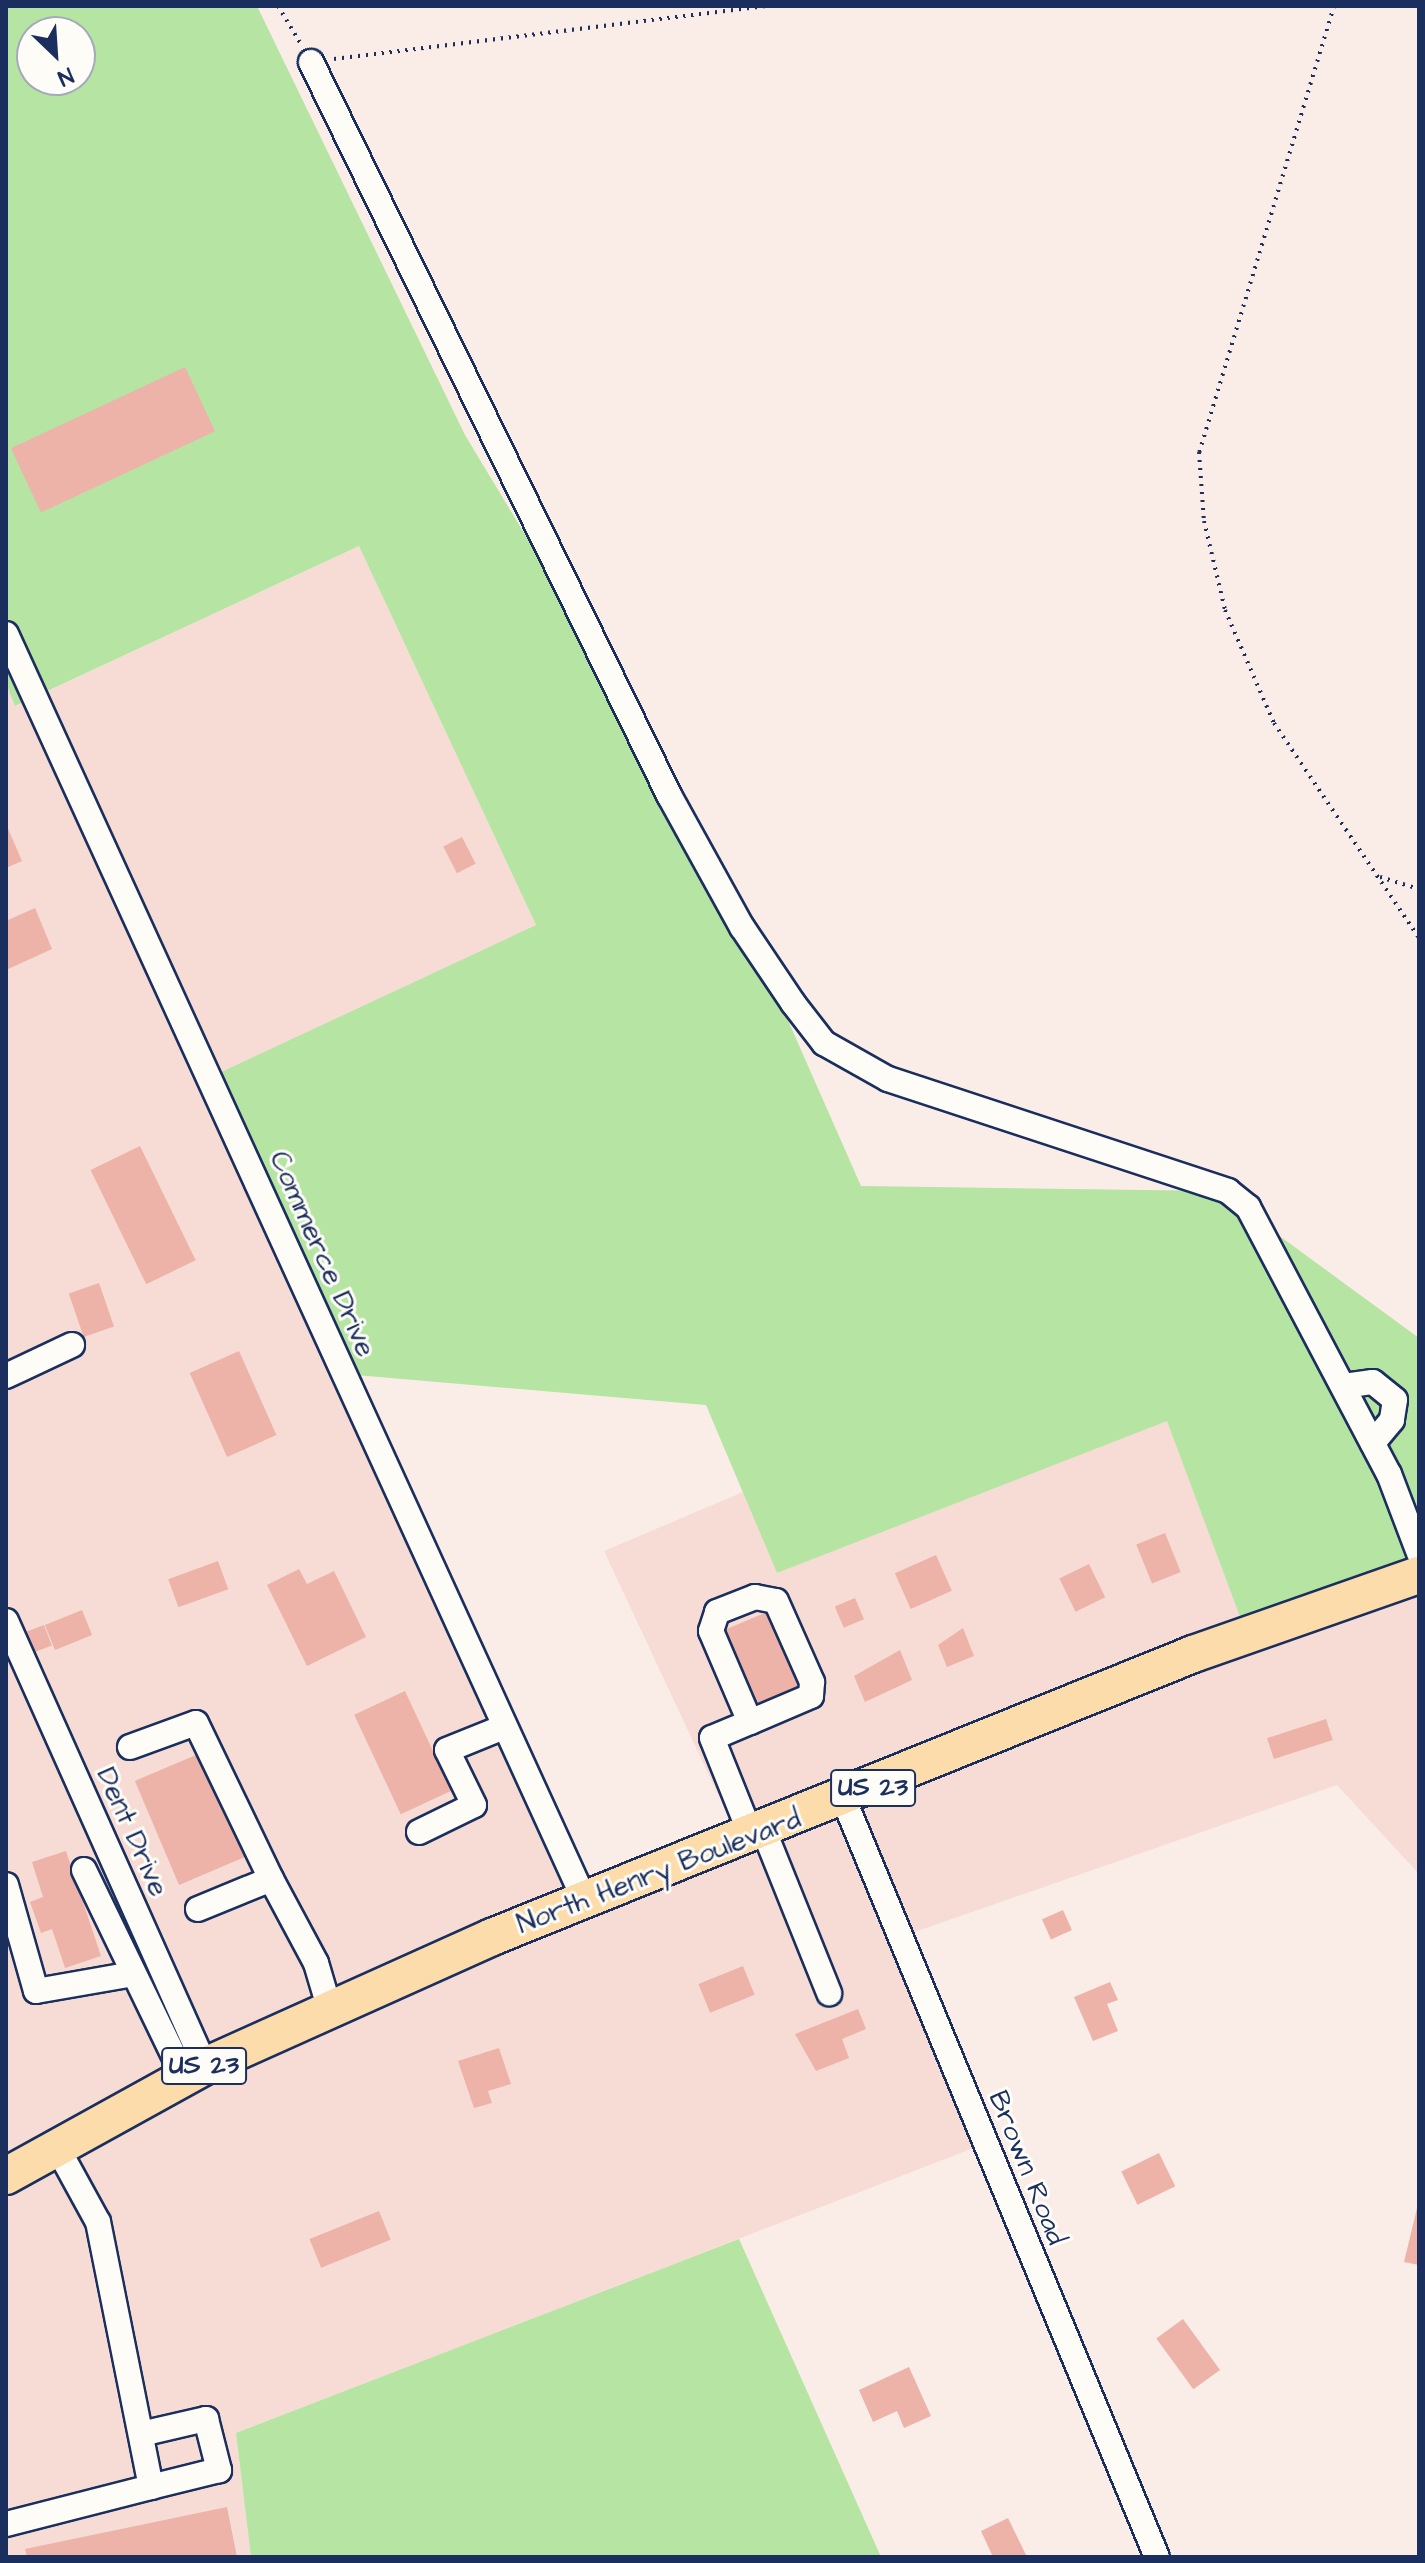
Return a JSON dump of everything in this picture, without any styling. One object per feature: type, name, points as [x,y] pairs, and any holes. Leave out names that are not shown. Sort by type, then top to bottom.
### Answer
[{"type":"highway","name":"North Henry Boulevard","points":[[6,2176],[194,2072],[329,2007],[584,1899],[844,1800],[1193,1654],[1419,1575]]},
{"type":"street","points":[[311,62],[669,795],[742,927],[801,1013],[824,1043],[888,1079],[1228,1191],[1248,1207],[1373,1443],[1419,1553]]},
{"type":"street","name":"Commerce Drive","points":[[6,634],[584,1899]]},
{"type":"street","points":[[6,1376],[72,1345]]},
{"type":"street","points":[[1344,1386],[1373,1382],[1395,1400],[1392,1420],[1373,1443]]},
{"type":"street","points":[[750,1722],[711,1631],[717,1612],[755,1597],[776,1601],[812,1682],[811,1696],[750,1722],[712,1738],[829,1993]]},
{"type":"street","name":"Dent Drive","points":[[6,1621],[194,2072]]},
{"type":"street","points":[[130,1747],[196,1723],[271,1879],[316,1963],[329,2007]]},
{"type":"street","points":[[419,1832],[474,1805],[447,1750],[504,1727]]},
{"type":"street","name":"Brown Road","points":[[844,1800],[1157,2557]]},
{"type":"street","points":[[84,1870],[133,1974],[194,2072]]},
{"type":"street","points":[[198,1909],[271,1879]]},
{"type":"street","points":[[6,1885],[36,1991],[133,1974]]},
{"type":"street","points":[[57,2147],[98,2222],[151,2487]]},
{"type":"street","points":[[6,2524],[219,2470],[206,2419],[141,2434]]},
{"type":"path","points":[[278,6],[311,62],[768,6]]},
{"type":"path","points":[[1334,6],[1199,452],[1204,521],[1225,610],[1274,723],[1419,938]]},
{"type":"path","points":[[1377,876],[1419,889]]},
{"type":"shaded area","points":[[359,546],[536,925],[216,1075],[585,1898],[735,1831],[604,1551],[743,1492],[777,1573],[1167,1420],[1249,1641],[1419,1570],[1419,1874],[1337,1785],[903,1936],[997,2139],[236,2433],[251,2557],[6,2557],[6,683],[16,706]]},
{"type":"green space","points":[[6,6],[257,6],[465,435],[708,839],[861,1186],[1218,1191],[1419,1338],[1419,1570],[1249,1641],[1167,1421],[777,1573],[706,1405],[344,1374],[215,1075],[536,925],[359,546],[15,706],[6,683]]},
{"type":"green space","points":[[739,2239],[881,2557],[251,2557],[236,2433]]},
{"type":"building","points":[[185,367],[215,431],[41,512],[11,448]]},
{"type":"building","points":[[6,824],[22,861],[6,868]]},
{"type":"building","points":[[462,837],[476,864],[457,873],[443,847]]},
{"type":"building","points":[[35,908],[52,949],[6,970],[6,921]]},
{"type":"building","points":[[140,1146],[196,1260],[146,1284],[91,1170]]},
{"type":"building","points":[[99,1283],[114,1326],[84,1337],[69,1293]]},
{"type":"building","points":[[239,1351],[276,1435],[227,1457],[190,1373]]},
{"type":"building","points":[[1165,1533],[1181,1572],[1152,1584],[1136,1545]]},
{"type":"building","points":[[936,1555],[952,1591],[911,1609],[895,1573]]},
{"type":"building","points":[[218,1561],[228,1589],[178,1607],[168,1579]]},
{"type":"building","points":[[1089,1564],[1105,1597],[1076,1612],[1059,1578]]},
{"type":"building","points":[[299,1569],[307,1584],[334,1571],[366,1637],[307,1666],[267,1585]]},
{"type":"building","points":[[855,1598],[864,1619],[844,1628],[835,1607]]},
{"type":"building","points":[[82,1610],[92,1635],[55,1650],[45,1625]]},
{"type":"building","points":[[767,1612],[799,1687],[758,1705],[726,1630]]},
{"type":"building","points":[[44,1625],[52,1646],[34,1652],[26,1632]]},
{"type":"building","points":[[963,1628],[974,1656],[947,1667],[938,1645]]},
{"type":"building","points":[[900,1650],[912,1680],[865,1702],[854,1676]]},
{"type":"building","points":[[405,1691],[451,1791],[401,1814],[354,1715]]},
{"type":"building","points":[[1326,1719],[1333,1740],[1274,1759],[1267,1738]]},
{"type":"building","points":[[203,1752],[247,1856],[179,1885],[135,1781]]},
{"type":"building","points":[[66,1851],[101,1956],[65,1968],[52,1929],[41,1933],[30,1902],[43,1897],[32,1862]]},
{"type":"building","points":[[1063,1910],[1072,1930],[1051,1939],[1042,1919]]},
{"type":"building","points":[[743,1966],[755,1995],[710,2013],[698,1984]]},
{"type":"building","points":[[1110,1982],[1118,2000],[1107,2004],[1118,2031],[1093,2041],[1074,1997]]},
{"type":"building","points":[[858,2009],[866,2029],[842,2039],[849,2058],[816,2071],[795,2034]]},
{"type":"building","points":[[499,2048],[511,2084],[488,2091],[492,2103],[474,2108],[458,2061]]},
{"type":"building","points":[[1159,2153],[1175,2186],[1137,2205],[1121,2171]]},
{"type":"building","points":[[1419,2204],[1419,2265],[1404,2262]]},
{"type":"building","points":[[379,2211],[391,2240],[321,2268],[309,2239]]},
{"type":"building","points":[[1183,2319],[1220,2370],[1193,2389],[1156,2338]]},
{"type":"building","points":[[909,2367],[931,2416],[904,2428],[897,2411],[873,2422],[859,2390]]},
{"type":"building","points":[[227,2507],[237,2557],[27,2557],[25,2549]]},
{"type":"building","points":[[1008,2518],[1027,2557],[993,2557],[981,2531]]}]
